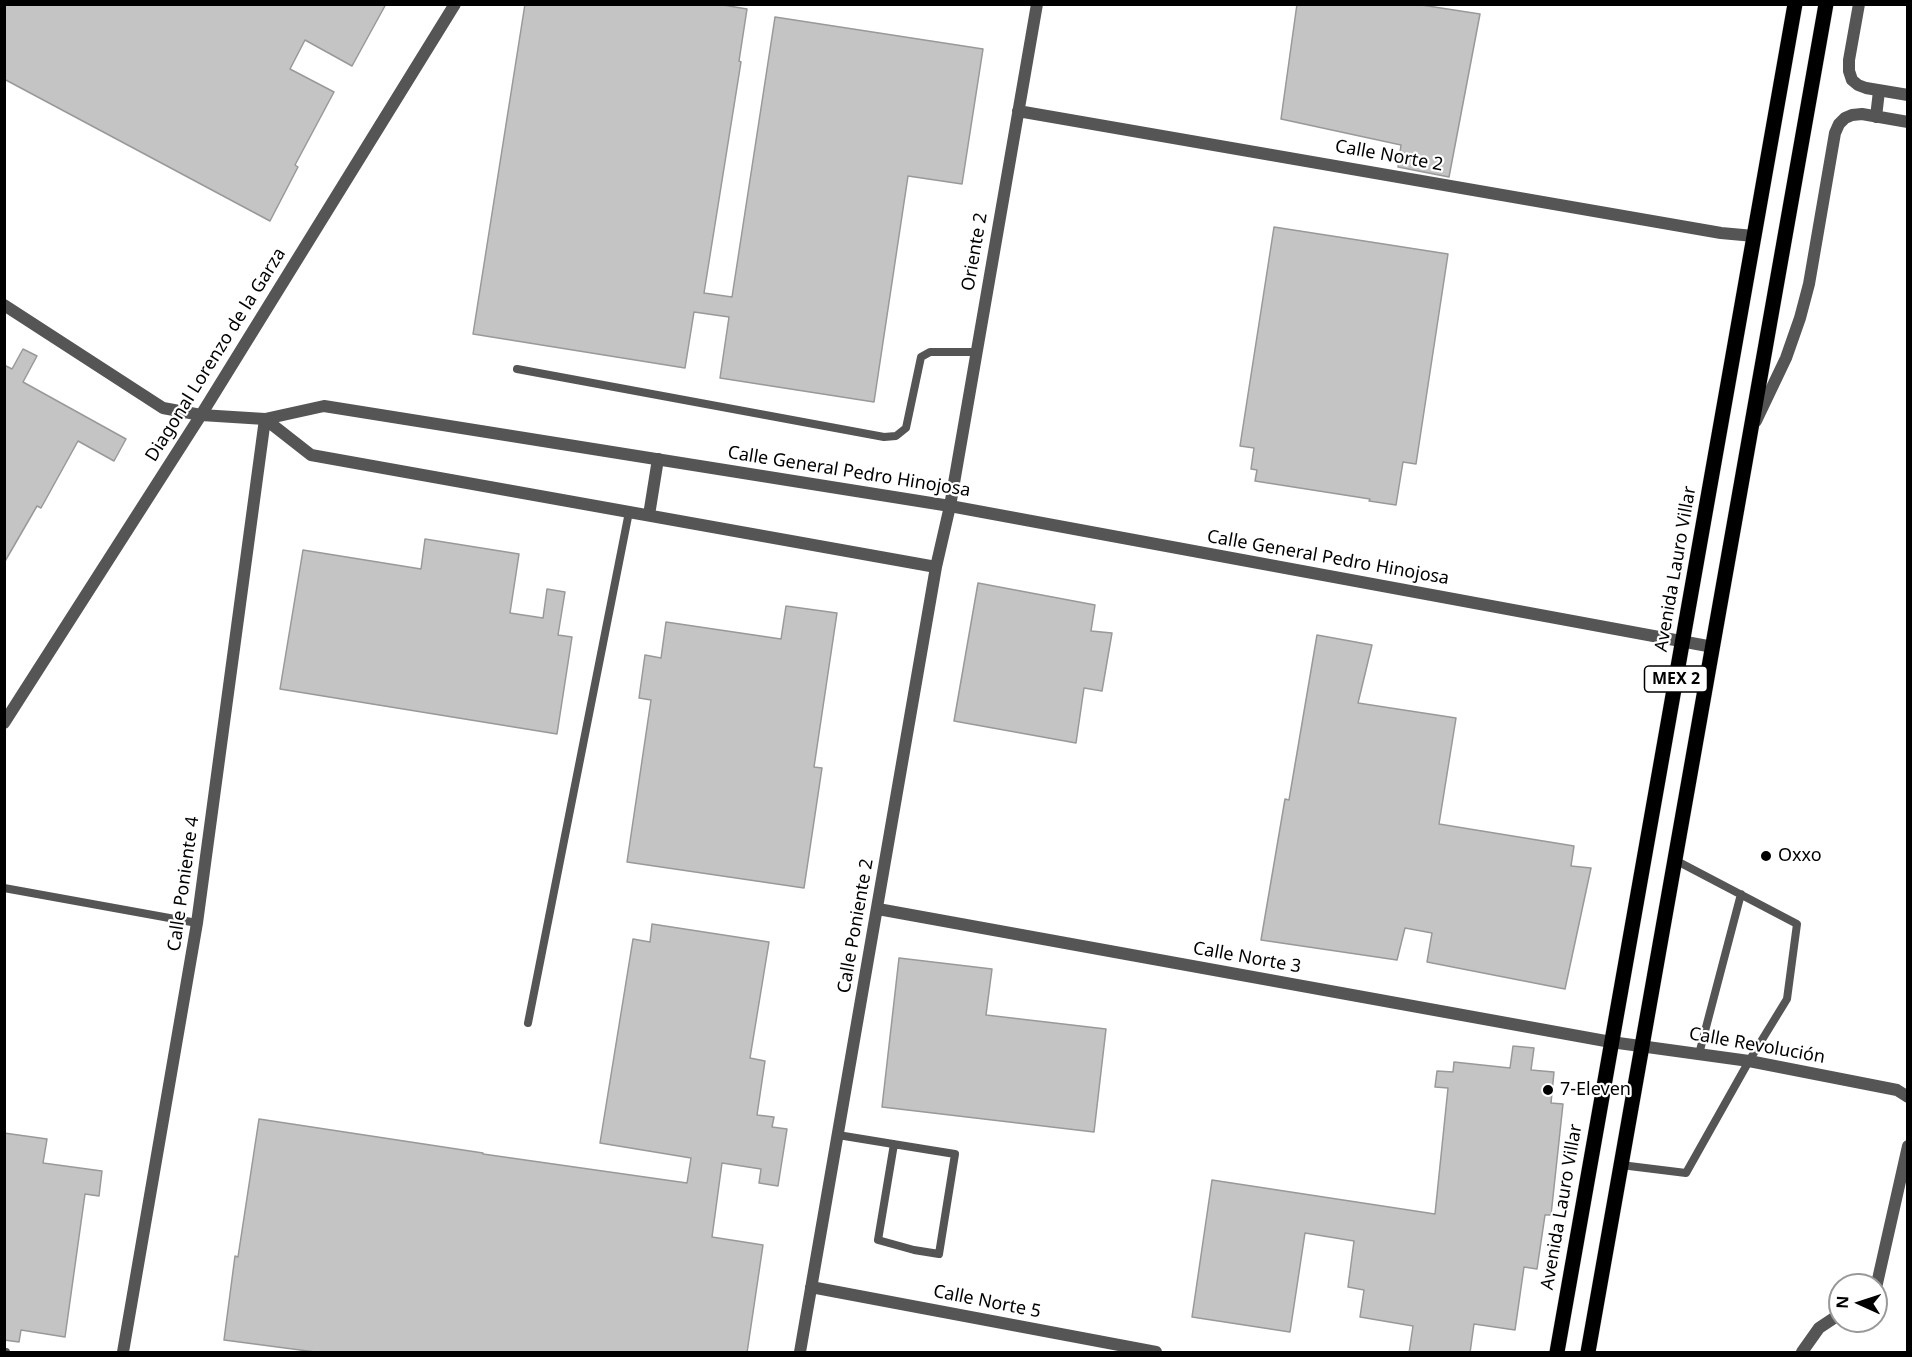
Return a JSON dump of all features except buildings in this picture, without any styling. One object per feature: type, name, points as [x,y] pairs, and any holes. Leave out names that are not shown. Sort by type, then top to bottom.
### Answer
[{"type":"main road","name":"Avenida Lauro Villar","points":[[1557,1353],[1795,4]]},
{"type":"main road","name":"MEX 2","points":[[1588,1353],[1826,4]]},
{"type":"street","name":"Diagonal Lorenzo de la Garza","points":[[4,723],[201,415],[455,4]]},
{"type":"street","name":"Oriente 2","points":[[950,506],[1037,4]]},
{"type":"street","points":[[1859,4],[1849,71],[1852,80],[1858,85],[1908,95]]},
{"type":"street","points":[[1876,117],[1879,90]]},
{"type":"street","name":"Calle Norte 2","points":[[1018,111],[1754,237]]},
{"type":"street","points":[[1748,438],[1786,358],[1800,318],[1809,284],[1835,133],[1839,124],[1852,114],[1908,122]]},
{"type":"street","name":"Calle General Pedro Hinojosa","points":[[4,305],[163,408],[201,415],[265,419],[324,406],[950,506],[1713,647]]},
{"type":"street","points":[[265,419],[311,455],[936,567]]},
{"type":"street","name":"Calle Poniente 4","points":[[123,1353],[197,923],[265,419]]},
{"type":"street","points":[[649,515],[658,459]]},
{"type":"street","name":"Calle Poniente 2","points":[[800,1353],[936,567],[950,506]]},
{"type":"street","name":"Calle Norte 3","points":[[878,909],[1611,1042]]},
{"type":"street","name":"Calle Revolución","points":[[1611,1042],[1749,1060],[1904,1091]]},
{"type":"street","points":[[1879,1273],[1908,1146]]},
{"type":"street","name":"Calle Norte 5","points":[[811,1287],[1156,1353]]},
{"type":"street","points":[[1802,1353],[1819,1328],[1828,1322]]},
{"type":"lane","points":[[518,369],[884,437],[896,436],[906,428],[921,357],[930,352],[976,352]]},
{"type":"lane","points":[[528,1023],[629,512]]},
{"type":"lane","points":[[1621,1165],[1686,1173],[1749,1060],[1787,999],[1797,924],[1675,860]]},
{"type":"lane","points":[[4,888],[197,923]]},
{"type":"lane","points":[[1699,1053],[1741,894]]},
{"type":"lane","points":[[838,1136],[894,1144],[955,1154],[939,1254],[878,1240],[894,1144]]},
{"type":"place","name":"Oxxo","points":[[1766,856]]},
{"type":"place","name":"7-Eleven","points":[[1548,1090]]}]
